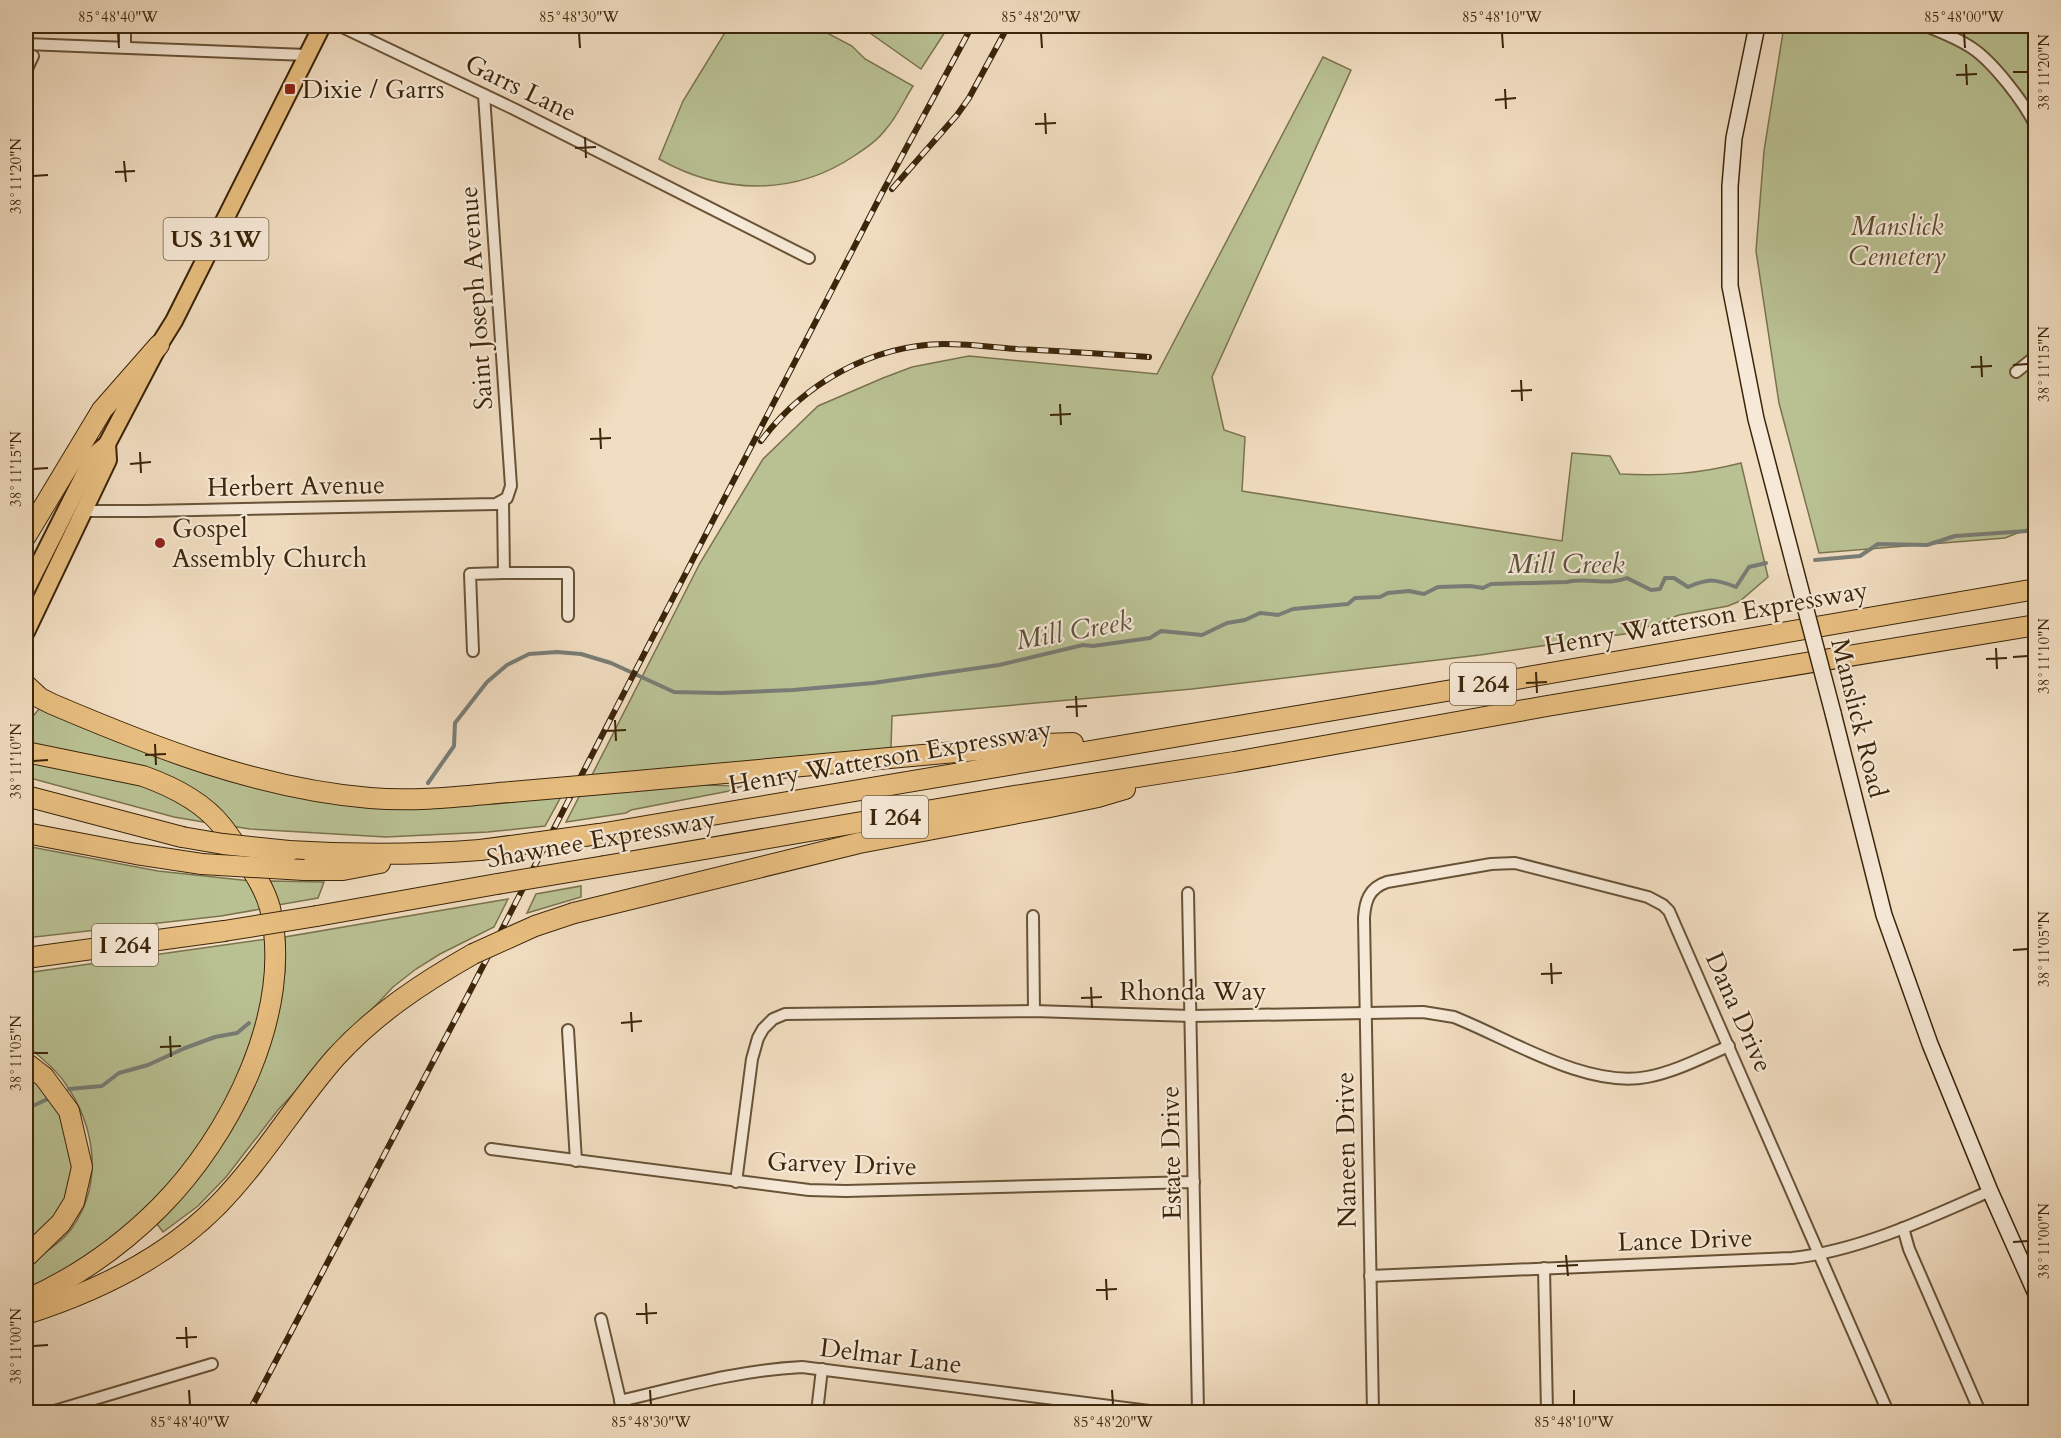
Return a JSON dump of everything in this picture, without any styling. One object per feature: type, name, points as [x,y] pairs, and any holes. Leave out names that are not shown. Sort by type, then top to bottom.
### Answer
[{"type":"highway","points":[[26,536],[102,410],[159,345]]},
{"type":"highway","name":"Henry Watterson Expressway","points":[[427,854],[480,850],[599,834],[1132,742],[1481,685],[2036,588]]},
{"type":"highway","name":"I 264","points":[[1185,770],[1547,706],[2036,624]]},
{"type":"highway","points":[[26,685],[40,698],[52,704],[139,740],[188,757],[290,786],[327,793],[392,799],[511,792],[1044,744],[1132,742]]},
{"type":"highway","points":[[26,752],[143,776],[160,782],[207,811],[222,825],[259,881],[270,907],[276,952],[272,997],[253,1060],[224,1123],[198,1162],[160,1207],[111,1249],[77,1273],[26,1300]]},
{"type":"highway","points":[[26,1314],[52,1306],[98,1286],[139,1264],[187,1233],[240,1181],[335,1058],[372,1022],[428,979],[473,954],[536,926],[574,913],[859,843],[1098,797],[1185,770]]},
{"type":"highway","name":"Shawnee Expressway","points":[[26,958],[317,916],[1008,797],[1185,770]]},
{"type":"highway","name":"I 264","points":[[26,796],[182,837],[289,851],[342,855],[427,854]]},
{"type":"highway","points":[[26,833],[202,864],[304,870],[343,870],[427,854]]},
{"type":"highway","points":[[26,1063],[44,1077],[69,1111],[82,1167],[74,1202],[61,1223],[26,1257]]},
{"type":"main road","name":"US 31W","points":[[26,590],[94,455],[107,444],[174,321],[322,26]]},
{"type":"main road","name":"Manslick Road","points":[[1757,26],[1734,138],[1730,186],[1730,286],[1756,419],[1884,915],[1929,1040],[1990,1191],[2036,1294]]},
{"type":"main road","name":"US 31W","points":[[26,632],[108,460],[107,444]]},
{"type":"street","points":[[125,26],[125,47]]},
{"type":"street","name":"Garrs Lane","points":[[340,26],[484,95],[809,258]]},
{"type":"street","points":[[1926,26],[1958,39],[1974,49],[2015,94],[2036,127]]},
{"type":"street","points":[[26,44],[307,55]]},
{"type":"street","points":[[26,52],[33,56],[26,70]]},
{"type":"street","name":"Saint Joseph Avenue","points":[[484,95],[511,486],[505,500],[504,573]]},
{"type":"street","points":[[2016,372],[2036,356]]},
{"type":"street","name":"Herbert Avenue","points":[[84,511],[461,505],[496,504],[505,500]]},
{"type":"street","points":[[473,651],[470,574],[568,573],[568,616]]},
{"type":"street","name":"Dana Drive","points":[[1374,889],[1387,882],[1403,878],[1509,863],[1537,868],[1655,900],[1669,911],[1888,1413]]},
{"type":"street","name":"Naneen Drive","points":[[1372,1412],[1365,908],[1366,901],[1374,889]]},
{"type":"street","name":"Estate Drive","points":[[1188,893],[1198,1413]]},
{"type":"street","points":[[1033,916],[1034,1011]]},
{"type":"street","name":"Rhonda Way","points":[[736,1182],[752,1059],[758,1038],[773,1019],[791,1013],[1034,1011],[1191,1016],[1366,1011],[1423,1012],[1454,1017],[1566,1066],[1612,1079],[1630,1080],[1664,1073],[1729,1046]]},
{"type":"street","points":[[568,1030],[576,1161]]},
{"type":"street","name":"Garvey Drive","points":[[491,1149],[809,1190],[1194,1182]]},
{"type":"street","name":"Lance Drive","points":[[1370,1276],[1820,1255],[1903,1228],[1990,1191]]},
{"type":"street","points":[[1903,1228],[1909,1249],[1980,1413]]},
{"type":"street","points":[[1544,1268],[1547,1413]]},
{"type":"street","points":[[601,1319],[623,1413]]},
{"type":"street","points":[[51,1413],[212,1364]]},
{"type":"street","name":"Delmar Lane","points":[[620,1401],[731,1376],[778,1368],[802,1367],[1157,1413]]},
{"type":"street","points":[[817,1413],[822,1369]]},
{"type":"green space","points":[[729,26],[814,26],[852,46],[865,59],[913,86],[894,119],[879,137],[872,144],[831,169],[807,179],[782,184],[757,186],[707,179],[683,171],[659,159],[683,101]]},
{"type":"green space","points":[[860,26],[949,26],[921,69]]},
{"type":"green space","name":"Manslick Cemetery","points":[[1784,26],[2035,26],[2035,526],[2005,538],[1819,553],[1779,403],[1756,251],[1764,151]]},
{"type":"green space","points":[[1323,57],[1351,70],[1212,377],[1224,430],[1245,437],[1242,491],[1562,541],[1572,453],[1610,456],[1620,474],[1681,473],[1710,470],[1741,463],[1768,577],[1740,601],[1728,606],[1679,615],[1631,633],[1480,655],[1192,689],[892,716],[891,749],[592,775],[700,563],[763,459],[818,406],[912,367],[969,356],[1157,374]]},
{"type":"green space","points":[[40,708],[265,788],[562,795],[545,826],[488,832],[386,837],[231,826],[143,766],[26,743],[26,721],[28,722]]},
{"type":"green space","points":[[26,760],[145,785],[174,799],[209,823],[174,817],[26,777]]},
{"type":"green space","points":[[699,785],[742,786],[729,791],[631,810],[626,813],[566,822],[581,793]]},
{"type":"green space","points":[[26,846],[158,871],[251,881],[261,909],[221,916],[26,938]]},
{"type":"green space","points":[[270,881],[324,882],[318,898],[278,905]]},
{"type":"green space","points":[[581,886],[581,897],[527,913],[536,894]]},
{"type":"green space","points":[[508,899],[494,927],[440,954],[393,987],[278,1110],[226,1177],[198,1206],[163,1232],[157,1224],[170,1210],[274,1027],[285,971],[285,937]]},
{"type":"green space","points":[[267,939],[265,993],[251,1042],[230,1093],[203,1141],[183,1170],[130,1225],[77,1264],[26,1291],[26,1265],[68,1233],[82,1210],[89,1192],[92,1154],[83,1117],[65,1083],[47,1062],[26,1045],[26,973]]},
{"type":"green space","points":[[26,1070],[58,1106],[73,1163],[69,1191],[59,1213],[26,1246]]},
{"type":"waterway","name":"Mill Creek","points":[[1815,560],[1860,556],[1878,544],[1927,545],[1955,536],[2027,531],[2036,528]]},
{"type":"waterway","name":"Mill Creek","points":[[428,783],[454,746],[455,723],[487,682],[507,665],[529,654],[557,652],[581,654],[611,663],[674,692],[793,690],[873,683],[999,665],[1083,645],[1093,646],[1150,638],[1161,631],[1202,635],[1227,623],[1245,620],[1260,613],[1278,615],[1293,609],[1348,604],[1355,598],[1380,597],[1388,593],[1409,591],[1424,594],[1438,587],[1483,588],[1491,584],[1612,581],[1627,578],[1651,590],[1660,589],[1665,578],[1674,578],[1688,587],[1712,581],[1736,587],[1749,567],[1766,563]]},
{"type":"waterway","name":"Mill Creek","points":[[69,1089],[102,1086],[119,1073],[148,1065],[215,1037],[237,1033],[249,1023]]},
{"type":"waterway","name":"Mill Creek","points":[[26,1109],[50,1098]]},
{"type":"railway","points":[[249,1412],[467,997],[882,193],[972,26]]},
{"type":"railway","points":[[892,189],[957,115],[969,98],[1008,26]]},
{"type":"railway","points":[[761,441],[778,420],[819,385],[842,371],[891,351],[917,346],[953,344],[1149,357]]},
{"type":"place","name":"Dixie / Garrs","points":[[290,89]]},
{"type":"place","name":"Gospel Assembly Church","points":[[160,543]]}]
